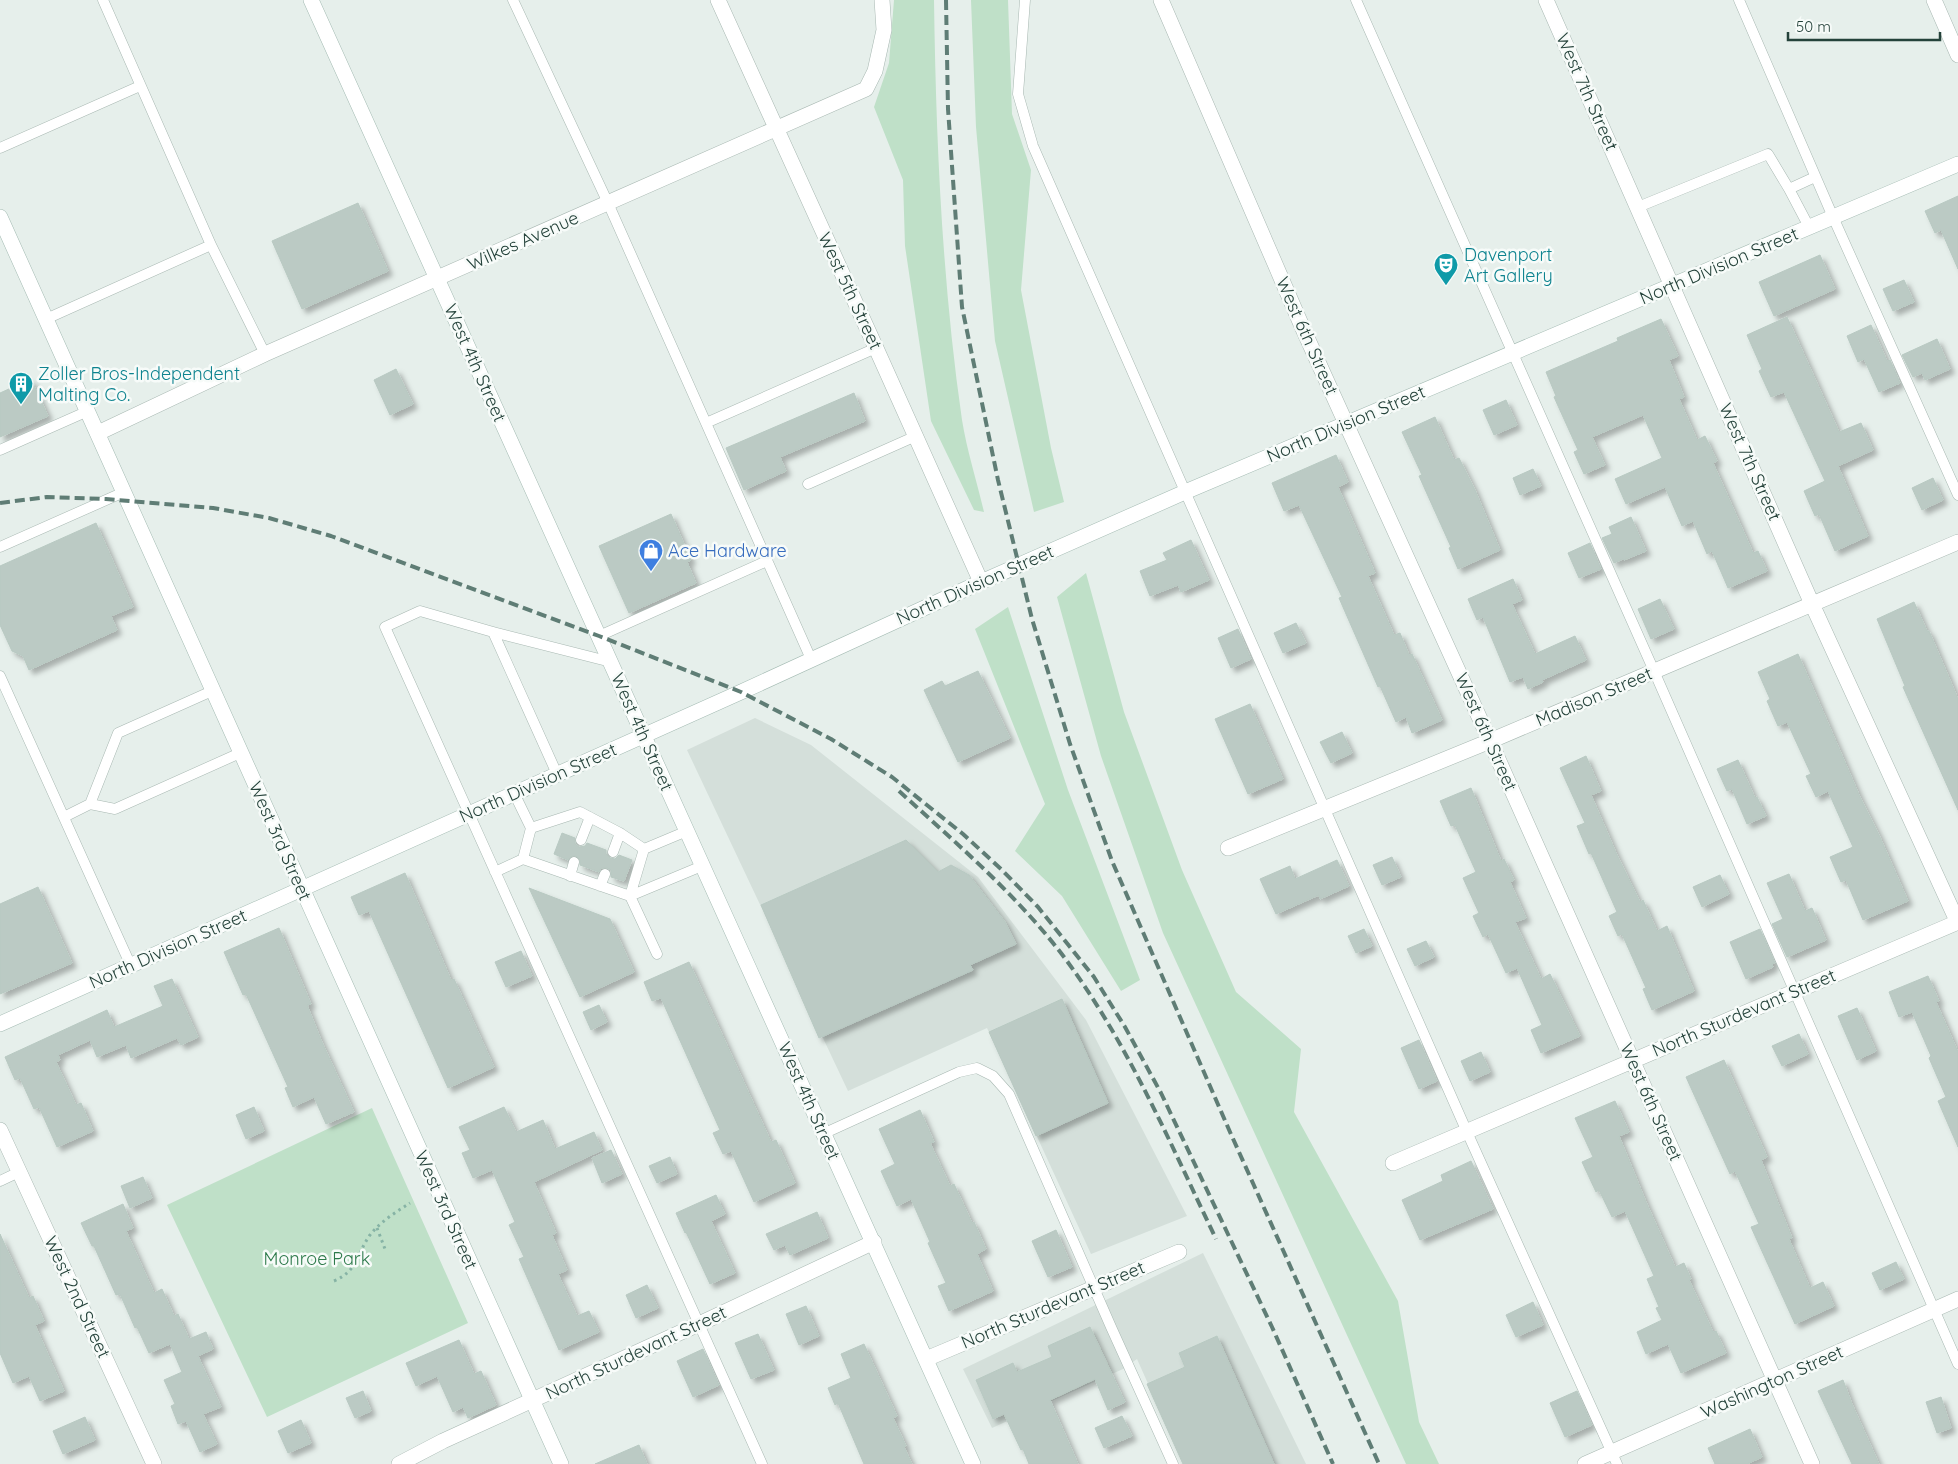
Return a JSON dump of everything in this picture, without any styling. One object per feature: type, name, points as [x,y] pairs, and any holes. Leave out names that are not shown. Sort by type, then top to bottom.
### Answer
[{"type":"street","name":"West 4th Street","points":[[311,0],[612,662],[643,735],[973,1464]]},
{"type":"street","name":"West 5th Street","points":[[718,0],[981,582]]},
{"type":"street","name":"Wilkes Avenue","points":[[98,434],[265,354],[866,89],[875,71],[884,30],[882,0]]},
{"type":"street","name":"West 6th Street","points":[[1161,0],[1304,331],[1490,741],[1812,1464]]},
{"type":"street","name":"West 7th Street","points":[[1546,0],[1812,604],[1958,922]]},
{"type":"street","points":[[1934,0],[1958,55]]},
{"type":"street","name":"North Division Street","points":[[0,1024],[1185,492],[1958,164]]},
{"type":"street","name":"West 3rd Street","points":[[0,217],[561,1464]]},
{"type":"street","name":"Madison Street","points":[[1228,848],[1490,741],[1958,542]]},
{"type":"street","name":"North Sturdevant Street","points":[[1393,1163],[1958,922]]},
{"type":"street","name":"West 2nd Street","points":[[0,1130],[154,1464]]},
{"type":"street","name":"North Sturdevant Street","points":[[399,1464],[443,1441],[874,1242]]},
{"type":"street","name":"North Sturdevant Street","points":[[926,1359],[1179,1252]]},
{"type":"street","name":"Washington Street","points":[[1585,1464],[1614,1458],[1775,1380],[1958,1299]]},
{"type":"lane","points":[[103,0],[211,245],[265,354]]},
{"type":"lane","points":[[513,0],[608,204],[811,659]]},
{"type":"lane","points":[[1025,0],[1018,94],[1032,146],[1614,1458]]},
{"type":"lane","points":[[1356,0],[1654,671],[1958,1364]]},
{"type":"lane","points":[[1739,0],[1833,218],[1958,495]]},
{"type":"lane","points":[[0,148],[140,86]]},
{"type":"lane","points":[[1638,208],[1768,154],[1809,227]]},
{"type":"lane","points":[[1789,189],[1815,177]]},
{"type":"lane","points":[[46,319],[211,245]]},
{"type":"lane","points":[[706,423],[876,348]]},
{"type":"lane","points":[[0,450],[88,411]]},
{"type":"lane","points":[[808,484],[916,436]]},
{"type":"lane","points":[[0,547],[124,492]]},
{"type":"lane","points":[[599,636],[767,561]]},
{"type":"lane","points":[[612,662],[493,632],[420,611],[385,627],[762,1464]]},
{"type":"lane","points":[[493,632],[557,774]]},
{"type":"lane","points":[[0,676],[131,966]]},
{"type":"lane","points":[[90,804],[118,733],[212,691]]},
{"type":"lane","points":[[64,817],[90,804],[115,809],[240,752]]},
{"type":"lane","points":[[514,793],[531,828],[523,860]]},
{"type":"lane","points":[[531,828],[580,812],[644,849]]},
{"type":"lane","points":[[581,840],[590,817]]},
{"type":"lane","points":[[644,849],[687,831]]},
{"type":"lane","points":[[613,852],[620,834]]},
{"type":"lane","points":[[644,849],[630,896],[657,954]]},
{"type":"lane","points":[[495,872],[523,860],[630,896],[702,866]]},
{"type":"lane","points":[[570,876],[574,862]]},
{"type":"lane","points":[[600,886],[605,874]]},
{"type":"lane","points":[[824,1134],[959,1072],[977,1068],[993,1076],[1009,1094],[1173,1464]]},
{"type":"lane","points":[[0,1181],[19,1172]]},
{"type":"path","points":[[334,1281],[345,1277],[350,1272],[370,1236],[377,1228],[394,1213],[410,1203]]},
{"type":"path","points":[[377,1228],[385,1249]]},
{"type":"shaded area","points":[[755,718],[811,745],[978,877],[1086,1020],[1187,1216],[1091,1254],[987,1028],[848,1091],[687,750]]},
{"type":"shaded area","points":[[1203,1253],[1306,1464],[1184,1464],[1137,1359],[1123,1369],[992,1428],[963,1369]]},
{"type":"green space","points":[[894,0],[934,0],[938,158],[949,315],[962,420],[984,512],[974,510],[931,421],[905,246],[903,180],[874,107],[889,63]]},
{"type":"green space","points":[[971,0],[1008,0],[1012,114],[1031,170],[1021,290],[1051,448],[1064,502],[1034,512],[995,341],[976,127]]},
{"type":"green space","points":[[1086,573],[1124,712],[1182,870],[1236,992],[1301,1049],[1294,1112],[1398,1301],[1419,1422],[1439,1464],[1406,1464],[1163,933],[1101,756],[1057,597]]},
{"type":"green space","points":[[1008,607],[1068,790],[1140,980],[1121,991],[1062,896],[1015,851],[1045,804],[975,629]]},
{"type":"green space","name":"Monroe Park","points":[[372,1108],[468,1323],[267,1417],[167,1205]]},
{"type":"building","points":[[1958,196],[1958,269],[1941,230],[1935,233],[1925,211]]},
{"type":"building","points":[[358,203],[388,271],[302,309],[272,241]]},
{"type":"building","points":[[1820,255],[1835,289],[1774,316],[1759,282]]},
{"type":"building","points":[[1904,280],[1914,302],[1893,311],[1883,289]]},
{"type":"building","points":[[1787,317],[1839,432],[1861,423],[1873,450],[1838,466],[1868,536],[1835,551],[1819,514],[1815,516],[1804,491],[1825,481],[1784,392],[1771,397],[1759,371],[1762,369],[1747,335]]},
{"type":"building","points":[[1661,319],[1678,356],[1669,360],[1684,397],[1679,399],[1697,440],[1705,436],[1717,461],[1713,463],[1753,553],[1758,551],[1767,571],[1728,588],[1712,551],[1707,554],[1693,521],[1682,526],[1665,487],[1626,504],[1615,479],[1662,458],[1643,415],[1592,437],[1605,465],[1584,474],[1574,452],[1578,450],[1554,397],[1556,396],[1546,372],[1618,341],[1617,338]]},
{"type":"building","points":[[1871,325],[1887,361],[1890,360],[1900,383],[1879,392],[1864,359],[1858,362],[1847,336]]},
{"type":"building","points":[[1937,339],[1950,369],[1925,380],[1922,373],[1913,377],[1902,355]]},
{"type":"building","points":[[396,369],[413,404],[390,415],[374,380]]},
{"type":"building","name":"Zoller Bros-Independent Malting Co.","points":[[31,379],[48,416],[0,437],[0,393]]},
{"type":"building","points":[[854,393],[865,421],[780,457],[786,471],[744,490],[726,448]]},
{"type":"building","points":[[1506,400],[1517,425],[1494,435],[1483,410]]},
{"type":"building","points":[[1435,417],[1454,460],[1459,458],[1475,490],[1500,550],[1458,569],[1449,548],[1451,547],[1419,476],[1422,475],[1402,432]]},
{"type":"building","points":[[1336,455],[1348,482],[1338,487],[1375,573],[1368,576],[1394,635],[1400,633],[1409,655],[1412,654],[1442,720],[1412,733],[1406,717],[1396,722],[1380,686],[1378,687],[1339,598],[1342,597],[1299,505],[1284,511],[1272,483]]},
{"type":"building","points":[[1533,469],[1541,486],[1520,495],[1513,478]]},
{"type":"building","points":[[1933,478],[1943,500],[1922,510],[1912,488]]},
{"type":"building","name":"Ace Hardware","points":[[671,514],[691,560],[687,562],[696,583],[629,613],[599,546]]},
{"type":"building","points":[[1631,517],[1646,551],[1614,563],[1602,538],[1612,534],[1609,527]]},
{"type":"building","points":[[96,523],[133,607],[111,616],[117,630],[29,670],[23,656],[12,651],[0,625],[0,566]]},
{"type":"building","points":[[1191,540],[1209,580],[1181,592],[1178,585],[1150,596],[1140,571],[1167,560],[1163,553]]},
{"type":"building","points":[[1590,543],[1601,569],[1579,578],[1568,553]]},
{"type":"building","points":[[1513,579],[1522,600],[1512,604],[1535,654],[1575,636],[1586,660],[1542,680],[1543,682],[1528,689],[1523,677],[1510,682],[1483,617],[1477,620],[1468,599]]},
{"type":"building","points":[[1660,599],[1674,629],[1651,639],[1638,609]]},
{"type":"building","points":[[1914,602],[1927,631],[1929,631],[1958,699],[1958,810],[1903,687],[1905,686],[1877,619]]},
{"type":"building","points":[[1296,623],[1306,643],[1283,653],[1274,633]]},
{"type":"building","points":[[1238,629],[1251,659],[1231,668],[1218,638]]},
{"type":"building","points":[[1798,654],[1860,797],[1908,901],[1863,920],[1846,880],[1841,882],[1830,857],[1853,847],[1828,791],[1816,797],[1806,776],[1811,774],[1787,722],[1778,726],[1767,701],[1770,699],[1758,672]]},
{"type":"building","points":[[978,671],[1010,738],[958,762],[924,690],[942,681],[945,686]]},
{"type":"building","points":[[1250,704],[1283,779],[1248,794],[1215,719]]},
{"type":"building","points":[[1342,732],[1352,753],[1331,763],[1320,742]]},
{"type":"building","points":[[1586,756],[1601,791],[1591,795],[1617,855],[1640,902],[1643,900],[1657,931],[1667,926],[1694,991],[1652,1010],[1643,989],[1646,988],[1622,934],[1618,936],[1609,916],[1617,912],[1577,826],[1585,823],[1560,768]]},
{"type":"building","points":[[1738,760],[1755,798],[1757,797],[1766,816],[1747,824],[1732,789],[1727,791],[1717,769]]},
{"type":"building","points":[[1471,788],[1501,861],[1504,859],[1514,880],[1510,882],[1526,918],[1515,922],[1541,979],[1550,974],[1580,1036],[1541,1053],[1531,1030],[1542,1025],[1517,968],[1506,973],[1488,934],[1483,937],[1473,916],[1479,913],[1463,878],[1476,872],[1455,825],[1451,826],[1440,801]]},
{"type":"building","points":[[562,833],[575,838],[575,844],[579,847],[585,846],[587,843],[606,850],[606,854],[610,858],[615,859],[619,855],[632,860],[624,881],[611,877],[611,870],[607,868],[601,868],[599,872],[580,865],[580,860],[576,856],[572,856],[568,860],[554,854]]},
{"type":"building","points":[[906,840],[938,872],[951,865],[969,875],[1005,922],[1016,944],[970,965],[973,970],[819,1038],[761,905]]},
{"type":"building","points":[[1392,857],[1401,877],[1382,885],[1373,865]]},
{"type":"building","points":[[1337,860],[1349,886],[1320,899],[1319,895],[1276,914],[1260,879],[1290,866],[1295,879]]},
{"type":"building","points":[[405,873],[451,980],[454,979],[494,1067],[448,1088],[369,911],[359,915],[351,897]]},
{"type":"building","points":[[1789,874],[1805,911],[1812,908],[1826,940],[1787,957],[1772,924],[1783,919],[1767,883]]},
{"type":"building","points":[[1720,875],[1729,894],[1702,907],[1693,887]]},
{"type":"building","points":[[38,887],[72,963],[0,994],[0,904]]},
{"type":"building","points":[[529,888],[610,919],[634,972],[580,997]]},
{"type":"building","points":[[279,928],[311,1004],[307,1005],[321,1040],[354,1112],[326,1124],[314,1097],[293,1107],[285,1088],[288,1087],[246,994],[243,995],[224,952]]},
{"type":"building","points":[[1364,929],[1372,946],[1356,953],[1348,936]]},
{"type":"building","points":[[1760,929],[1775,963],[1772,964],[1773,967],[1746,979],[1730,942]]},
{"type":"building","points":[[1426,941],[1434,957],[1415,966],[1407,949]]},
{"type":"building","points":[[521,951],[532,976],[506,987],[495,962]]},
{"type":"building","points":[[689,962],[771,1142],[776,1140],[795,1183],[754,1202],[731,1151],[723,1154],[713,1133],[720,1130],[661,998],[652,1001],[644,982]]},
{"type":"building","points":[[1928,976],[1939,1001],[1936,1002],[1958,1052],[1958,1147],[1938,1101],[1946,1097],[1912,1012],[1899,1017],[1889,992]]},
{"type":"building","points":[[172,979],[198,1037],[181,1045],[177,1038],[131,1058],[126,1045],[97,1057],[90,1040],[58,1055],[60,1060],[56,1062],[76,1105],[81,1103],[93,1131],[57,1147],[39,1107],[34,1109],[20,1078],[15,1080],[5,1057],[107,1010],[114,1027],[163,1006],[154,986]]},
{"type":"building","points":[[1062,999],[1108,1103],[1036,1136],[989,1032]]},
{"type":"building","points":[[599,1005],[607,1022],[591,1030],[583,1012]]},
{"type":"building","points":[[1857,1008],[1876,1051],[1857,1060],[1838,1016]]},
{"type":"building","points":[[1799,1034],[1808,1054],[1782,1066],[1772,1046]]},
{"type":"building","points":[[1419,1040],[1437,1081],[1419,1089],[1401,1048]]},
{"type":"building","points":[[1481,1052],[1490,1072],[1470,1081],[1461,1061]]},
{"type":"building","points":[[1724,1060],[1767,1157],[1761,1160],[1792,1238],[1789,1239],[1810,1288],[1823,1282],[1834,1306],[1795,1324],[1751,1227],[1759,1224],[1735,1171],[1730,1174],[1686,1077]]},
{"type":"building","points":[[1615,1101],[1629,1132],[1619,1136],[1646,1202],[1675,1267],[1684,1263],[1691,1279],[1689,1280],[1713,1332],[1716,1331],[1726,1353],[1681,1373],[1668,1344],[1646,1354],[1637,1332],[1662,1320],[1656,1308],[1659,1307],[1647,1279],[1654,1276],[1625,1211],[1612,1217],[1599,1190],[1596,1192],[1582,1162],[1593,1157],[1575,1118]]},
{"type":"building","points":[[254,1107],[264,1131],[246,1139],[236,1115]]},
{"type":"building","points":[[504,1107],[516,1132],[543,1120],[555,1149],[594,1132],[602,1150],[534,1182],[556,1233],[552,1235],[567,1270],[558,1274],[577,1316],[589,1311],[599,1332],[559,1350],[519,1259],[524,1257],[509,1225],[515,1222],[492,1170],[473,1178],[462,1153],[470,1150],[459,1127]]},
{"type":"building","points":[[920,1110],[934,1142],[930,1143],[950,1186],[954,1184],[986,1249],[977,1254],[993,1291],[949,1311],[938,1286],[946,1283],[911,1199],[897,1206],[881,1171],[895,1164],[879,1129]]},
{"type":"building","points":[[611,1150],[622,1174],[602,1183],[592,1158]]},
{"type":"building","points":[[670,1157],[677,1174],[657,1183],[649,1166]]},
{"type":"building","points":[[1471,1161],[1493,1209],[1420,1240],[1402,1200],[1443,1181],[1441,1175]]},
{"type":"building","points":[[143,1177],[152,1198],[130,1208],[121,1186]]},
{"type":"building","points":[[716,1195],[725,1214],[711,1221],[735,1273],[710,1284],[676,1213]]},
{"type":"building","points":[[123,1204],[133,1228],[126,1231],[154,1293],[162,1289],[174,1316],[178,1314],[189,1339],[206,1332],[213,1349],[198,1356],[221,1407],[203,1414],[217,1444],[200,1452],[186,1421],[178,1424],[171,1406],[175,1404],[164,1380],[182,1372],[170,1344],[149,1353],[137,1327],[135,1328],[120,1294],[116,1295],[94,1246],[92,1246],[81,1223]]},
{"type":"building","points":[[817,1212],[828,1238],[790,1255],[785,1245],[774,1250],[766,1234]]},
{"type":"building","points":[[1056,1230],[1072,1267],[1048,1277],[1032,1241]]},
{"type":"building","points":[[0,1234],[29,1298],[33,1296],[44,1321],[35,1325],[64,1391],[40,1401],[29,1376],[13,1383],[0,1353]]},
{"type":"building","points":[[1896,1262],[1904,1279],[1880,1290],[1872,1273]]},
{"type":"building","points":[[647,1285],[658,1308],[636,1318],[626,1295]]},
{"type":"building","points":[[1533,1302],[1543,1325],[1516,1337],[1506,1315]]},
{"type":"building","points":[[806,1306],[819,1336],[799,1345],[786,1314]]},
{"type":"building","points":[[1090,1327],[1125,1402],[1108,1410],[1095,1379],[1050,1400],[1078,1464],[1029,1464],[1004,1414],[993,1419],[976,1380],[1013,1363],[1017,1372],[1052,1357],[1048,1346]]},
{"type":"building","points":[[758,1334],[774,1370],[751,1379],[735,1343]]},
{"type":"building","points":[[1217,1336],[1274,1464],[1183,1464],[1147,1384],[1185,1367],[1179,1353]]},
{"type":"building","points":[[459,1340],[474,1374],[481,1371],[496,1405],[468,1418],[463,1407],[453,1412],[437,1376],[416,1386],[406,1363]]},
{"type":"building","points":[[864,1344],[897,1416],[893,1418],[912,1464],[864,1464],[838,1403],[835,1405],[828,1388],[851,1378],[841,1354]]},
{"type":"building","points":[[703,1349],[719,1385],[693,1397],[677,1361]]},
{"type":"building","points":[[1843,1380],[1879,1464],[1852,1464],[1818,1391]]},
{"type":"building","points":[[363,1391],[371,1411],[355,1418],[346,1398]]},
{"type":"building","points":[[1577,1391],[1592,1425],[1565,1437],[1550,1403]]},
{"type":"building","points":[[1941,1397],[1951,1428],[1937,1433],[1926,1402]]},
{"type":"building","points":[[1122,1416],[1132,1436],[1104,1448],[1095,1428]]},
{"type":"building","points":[[85,1417],[95,1440],[63,1454],[53,1431]]},
{"type":"building","points":[[301,1420],[311,1443],[288,1453],[278,1431]]},
{"type":"building","points":[[1750,1429],[1762,1457],[1747,1464],[1715,1464],[1708,1448]]},
{"type":"building","points":[[639,1445],[647,1464],[595,1464]]},
{"type":"railway","points":[[946,0],[948,109],[962,307],[998,480],[1032,619],[1070,744],[1112,861],[1230,1132],[1379,1464]]},
{"type":"railway","points":[[0,503],[47,497],[106,499],[213,508],[269,518],[331,536],[599,636],[741,692],[831,739],[892,777],[963,834],[1001,869],[1038,907],[1094,977],[1125,1027],[1161,1093],[1272,1327],[1333,1464]]},
{"type":"railway","points":[[899,791],[1006,891],[1046,934],[1064,957],[1108,1024],[1147,1094],[1216,1239]]},
{"type":"place","name":"Davenport Art Gallery","points":[[1446,286]]},
{"type":"place","name":"Zoller Bros-Independent Malting Co.","points":[[21,405]]},
{"type":"place","name":"Ace Hardware","points":[[651,572]]}]
